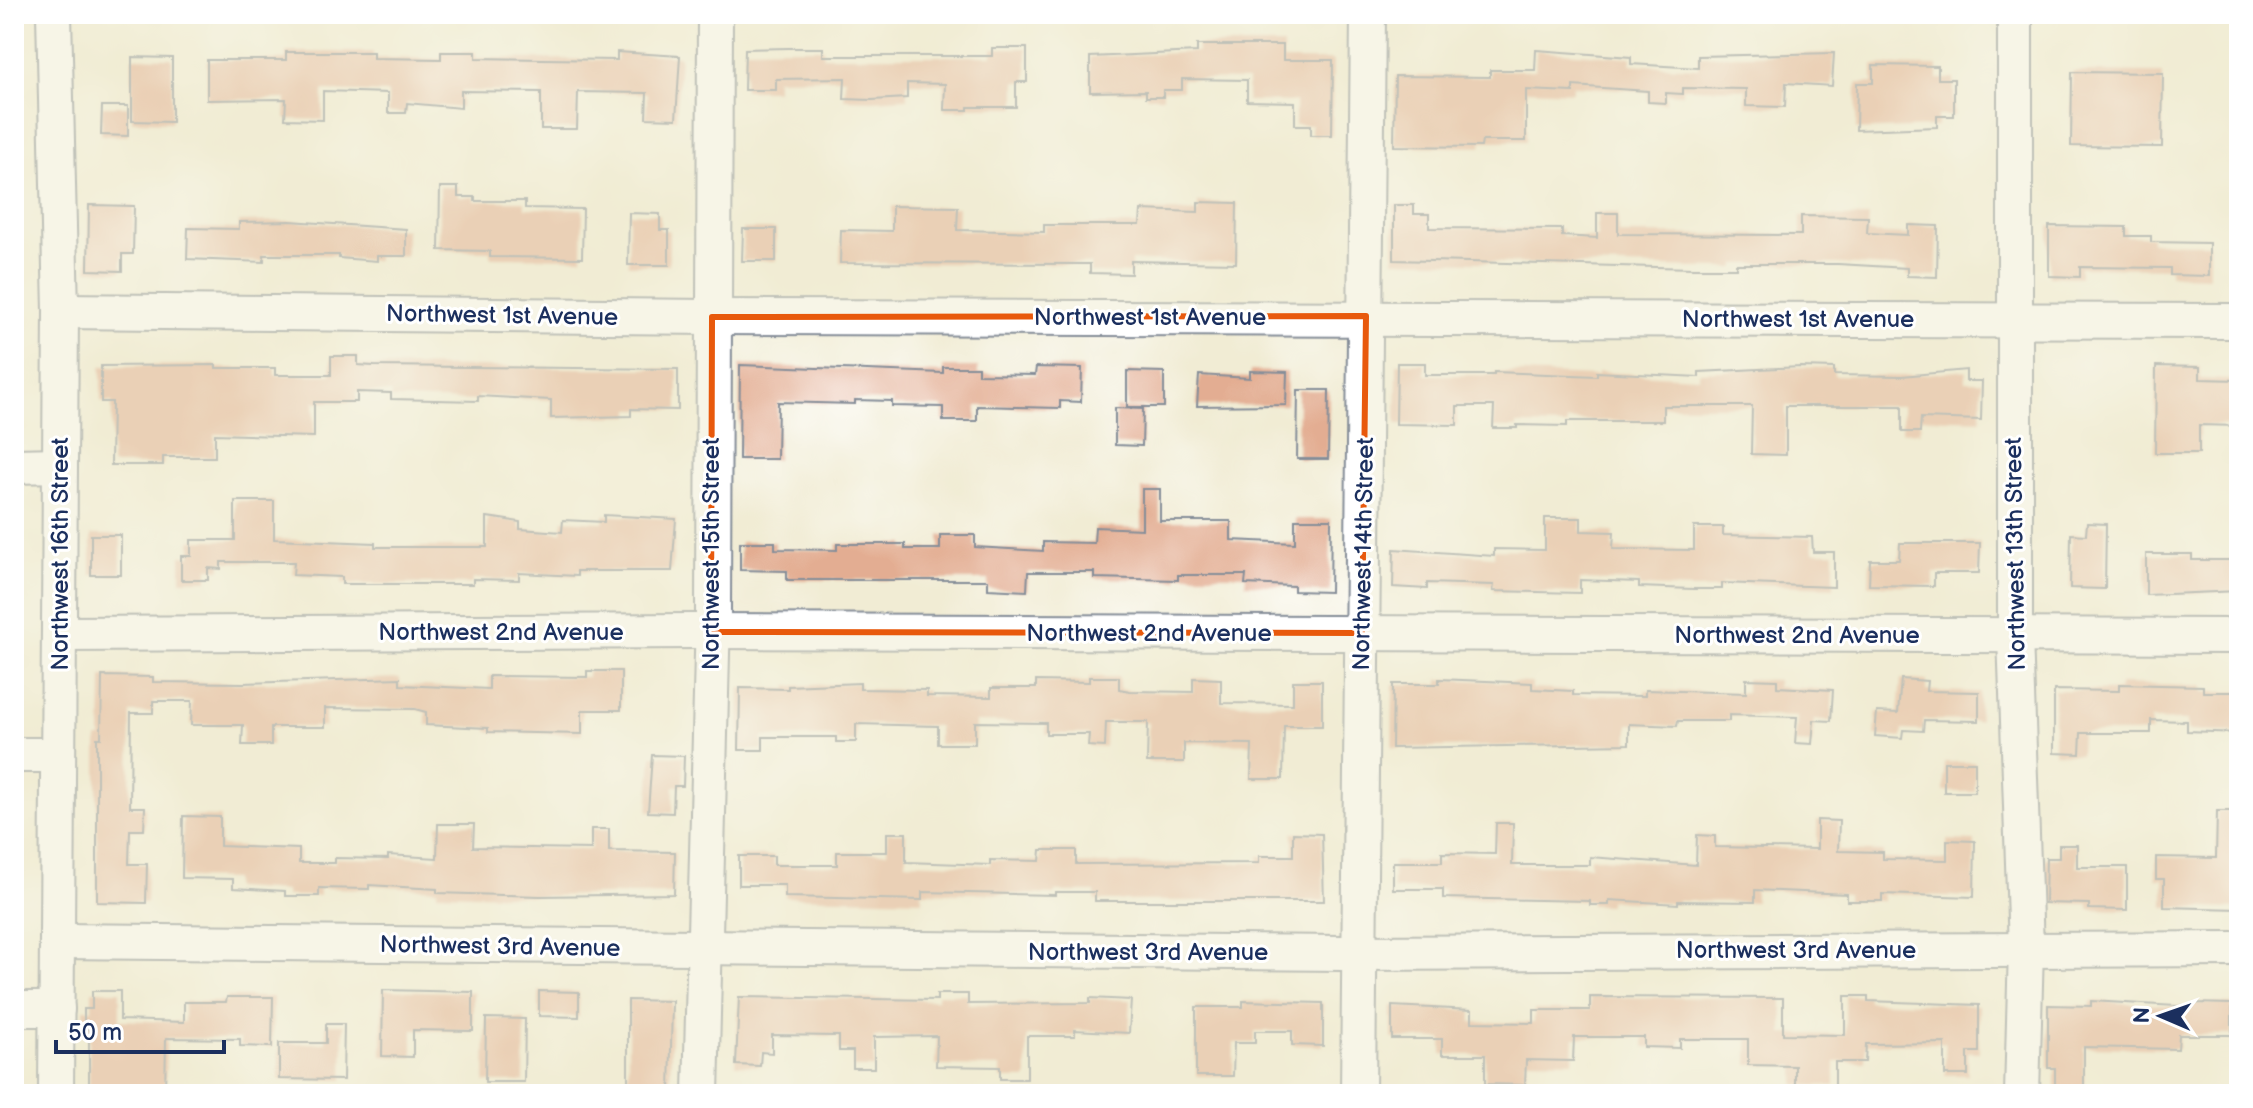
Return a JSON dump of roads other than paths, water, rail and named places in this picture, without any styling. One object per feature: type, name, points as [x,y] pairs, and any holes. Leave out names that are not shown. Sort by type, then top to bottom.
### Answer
[{"type":"street","name":"Northwest 16th Street","points":[[54,14],[61,311],[56,1094]]},
{"type":"street","name":"Northwest 15th Street","points":[[701,1094],[711,632],[715,14]]},
{"type":"street","name":"Northwest 14th Street","points":[[1358,1094],[1368,14]]},
{"type":"street","name":"Northwest 13th Street","points":[[2015,14],[2015,636],[2026,948],[2022,1094]]},
{"type":"street","name":"Northwest 1st Avenue","points":[[61,311],[712,317],[1366,316],[2239,321]]},
{"type":"street","points":[[14,466],[59,465]]},
{"type":"street","name":"Northwest 2nd Avenue","points":[[60,634],[711,632],[2239,636]]},
{"type":"street","points":[[14,755],[58,755]]},
{"type":"street","name":"Northwest 3rd Avenue","points":[[57,941],[1360,953],[2239,949]]},
{"type":"street","points":[[14,1009],[57,1009]]}]
